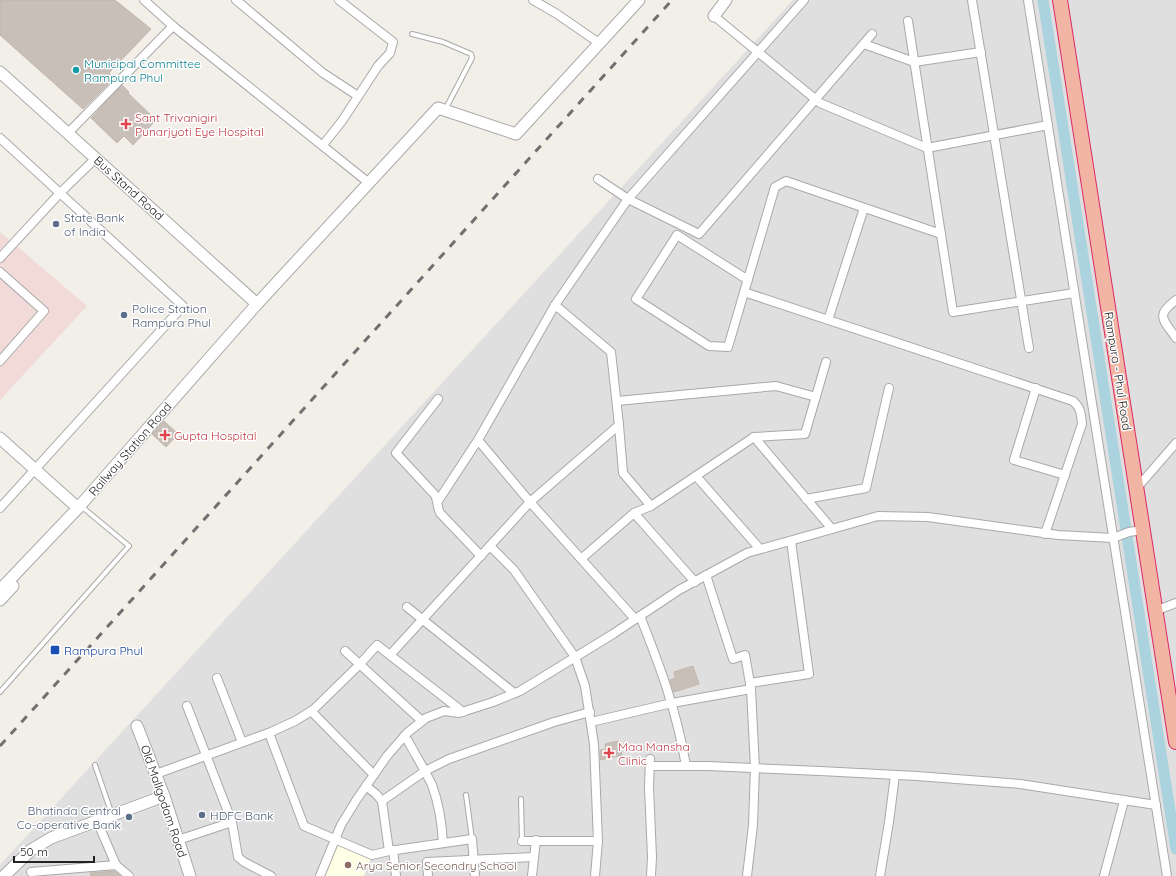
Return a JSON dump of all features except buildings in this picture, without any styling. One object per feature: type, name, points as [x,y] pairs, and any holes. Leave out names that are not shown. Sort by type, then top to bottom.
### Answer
[{"type":"highway","name":"Rampura - Phul Road","points":[[1060,0],[1136,489],[1135,531],[1155,611],[1176,742]]},
{"type":"street","points":[[144,0],[173,26],[369,183]]},
{"type":"street","points":[[236,0],[323,73],[358,96]]},
{"type":"street","points":[[323,145],[342,121],[378,66],[390,53],[392,42],[339,0]]},
{"type":"street","points":[[533,0],[558,14],[600,43]]},
{"type":"street","points":[[445,110],[516,134],[639,0]]},
{"type":"street","points":[[726,0],[714,16],[820,103],[927,148],[994,134],[1048,125]]},
{"type":"street","points":[[481,556],[440,513],[437,507],[438,501],[478,440],[554,305],[628,199],[804,0]]},
{"type":"street","points":[[972,0],[1029,348]]},
{"type":"street","points":[[1028,0],[1167,876]]},
{"type":"street","points":[[908,21],[954,312],[1074,293]]},
{"type":"street","points":[[68,133],[173,26]]},
{"type":"street","points":[[598,179],[628,199],[698,234],[872,34]]},
{"type":"street","points":[[864,44],[914,62],[981,52]]},
{"type":"street","name":"Bus Stand Road","points":[[0,72],[257,304]]},
{"type":"street","name":"Railway Station Road","points":[[0,590],[79,509],[257,304],[438,108],[445,110]]},
{"type":"street","points":[[0,138],[183,306],[0,508]]},
{"type":"street","points":[[0,258],[60,193],[96,158]]},
{"type":"street","points":[[748,280],[677,235],[636,299],[709,346],[728,347],[748,280],[775,187],[786,181],[941,234]]},
{"type":"street","points":[[828,320],[864,208]]},
{"type":"street","points":[[0,272],[44,311],[0,360]]},
{"type":"street","points":[[744,292],[1036,388],[1073,401],[1078,405],[1081,411],[1082,424],[1045,534]]},
{"type":"street","points":[[1176,300],[1164,310],[1162,314],[1164,320],[1176,338]]},
{"type":"street","points":[[554,305],[611,352],[623,473],[651,506]]},
{"type":"street","points":[[581,559],[634,513],[651,506],[754,437],[805,434],[826,362]]},
{"type":"street","points":[[617,401],[776,386],[816,397]]},
{"type":"street","points":[[806,499],[866,488],[889,388]]},
{"type":"street","points":[[1036,388],[1014,460],[1065,475]]},
{"type":"street","points":[[438,399],[396,453],[435,495],[438,501]]},
{"type":"street","points":[[390,655],[530,502],[619,425]]},
{"type":"street","points":[[754,437],[832,529]]},
{"type":"street","points":[[0,438],[79,509],[0,600]]},
{"type":"street","points":[[478,440],[530,502],[637,618],[672,703],[681,737],[686,766]]},
{"type":"street","points":[[1136,489],[1176,443]]},
{"type":"street","points":[[696,476],[760,549]]},
{"type":"street","points":[[634,513],[695,582]]},
{"type":"street","points":[[320,876],[341,825],[366,786],[387,756],[404,736],[422,721],[444,711],[459,713],[463,712],[514,693],[575,657],[679,590],[747,553],[878,516],[928,517],[1045,534],[1114,537],[1135,531]]},
{"type":"street","points":[[591,722],[809,674],[791,540]]},
{"type":"street","points":[[490,546],[514,570],[575,657],[585,686],[594,744],[598,841],[594,876]]},
{"type":"street","points":[[706,575],[733,659],[745,655],[751,686],[755,768],[753,825],[747,876]]},
{"type":"street","points":[[1155,611],[1176,603]]},
{"type":"street","points":[[407,607],[514,693]]},
{"type":"street","points":[[156,774],[269,733],[295,721],[311,711],[360,664],[377,645],[463,712]]},
{"type":"street","points":[[345,651],[422,721]]},
{"type":"street","points":[[217,678],[242,742]]},
{"type":"street","points":[[187,706],[232,822],[238,857],[244,862],[272,876]]},
{"type":"street","points":[[311,711],[374,775]]},
{"type":"street","points":[[382,801],[425,771],[449,759],[554,722],[590,712]]},
{"type":"street","name":"Old Mallgodam Road","points":[[137,726],[164,796],[190,876]]},
{"type":"street","points":[[269,733],[304,826],[372,855],[472,839],[475,876]]},
{"type":"street","points":[[404,736],[425,771],[432,786],[437,801],[443,843]]},
{"type":"street","points":[[651,876],[652,857],[649,787],[650,762],[686,766],[895,775],[1020,784],[1156,805]]},
{"type":"street","points":[[880,876],[895,775]]},
{"type":"street","points":[[366,786],[382,801],[396,876]]},
{"type":"street","points":[[4,876],[30,850],[50,838],[164,796]]},
{"type":"street","points":[[1104,876],[1124,801]]},
{"type":"street","points":[[97,821],[116,865],[129,876]]},
{"type":"street","points":[[178,840],[232,822]]},
{"type":"street","points":[[522,840],[598,841]]},
{"type":"street","points":[[532,876],[536,840]]},
{"type":"street","points":[[428,876],[427,862],[534,857]]},
{"type":"street","points":[[18,861],[34,874],[116,865]]},
{"type":"lane","points":[[412,34],[443,42],[471,54],[472,58],[445,110]]},
{"type":"lane","points":[[0,692],[130,546],[79,509]]},
{"type":"lane","points":[[95,764],[112,815]]},
{"type":"lane","points":[[466,795],[472,839]]},
{"type":"lane","points":[[521,799],[522,840]]},
{"type":"shaded area","points":[[793,0],[1176,0],[1176,876],[0,876],[0,865]]},
{"type":"shaded area","points":[[0,232],[87,306],[0,400]]},
{"type":"shaded area","name":"Arya Senior Secondry School","points":[[338,842],[372,855],[364,876],[324,876]]},
{"type":"waterway","points":[[1043,0],[1176,849]]},
{"type":"railway","points":[[0,746],[672,0]]},
{"type":"place","name":"Municipal Committee Rampura Phul","points":[[76,70]]},
{"type":"place","name":"Sant Trivanigiri Punarjyoti Eye Hospital","points":[[126,124]]},
{"type":"place","name":"State Bank of India","points":[[56,224]]},
{"type":"place","name":"Police Station Rampura Phul","points":[[124,315]]},
{"type":"place","name":"Gupta Hospital","points":[[165,435]]},
{"type":"place","name":"Rampura Phul","points":[[55,650]]},
{"type":"place","name":"Maa Mansha Clinic","points":[[609,753]]},
{"type":"place","name":"HDFC Bank","points":[[202,815]]},
{"type":"place","name":"Bhatinda Central Co-operative Bank","points":[[129,817]]},
{"type":"place","name":"Arya Senior Secondry School","points":[[348,865]]}]
